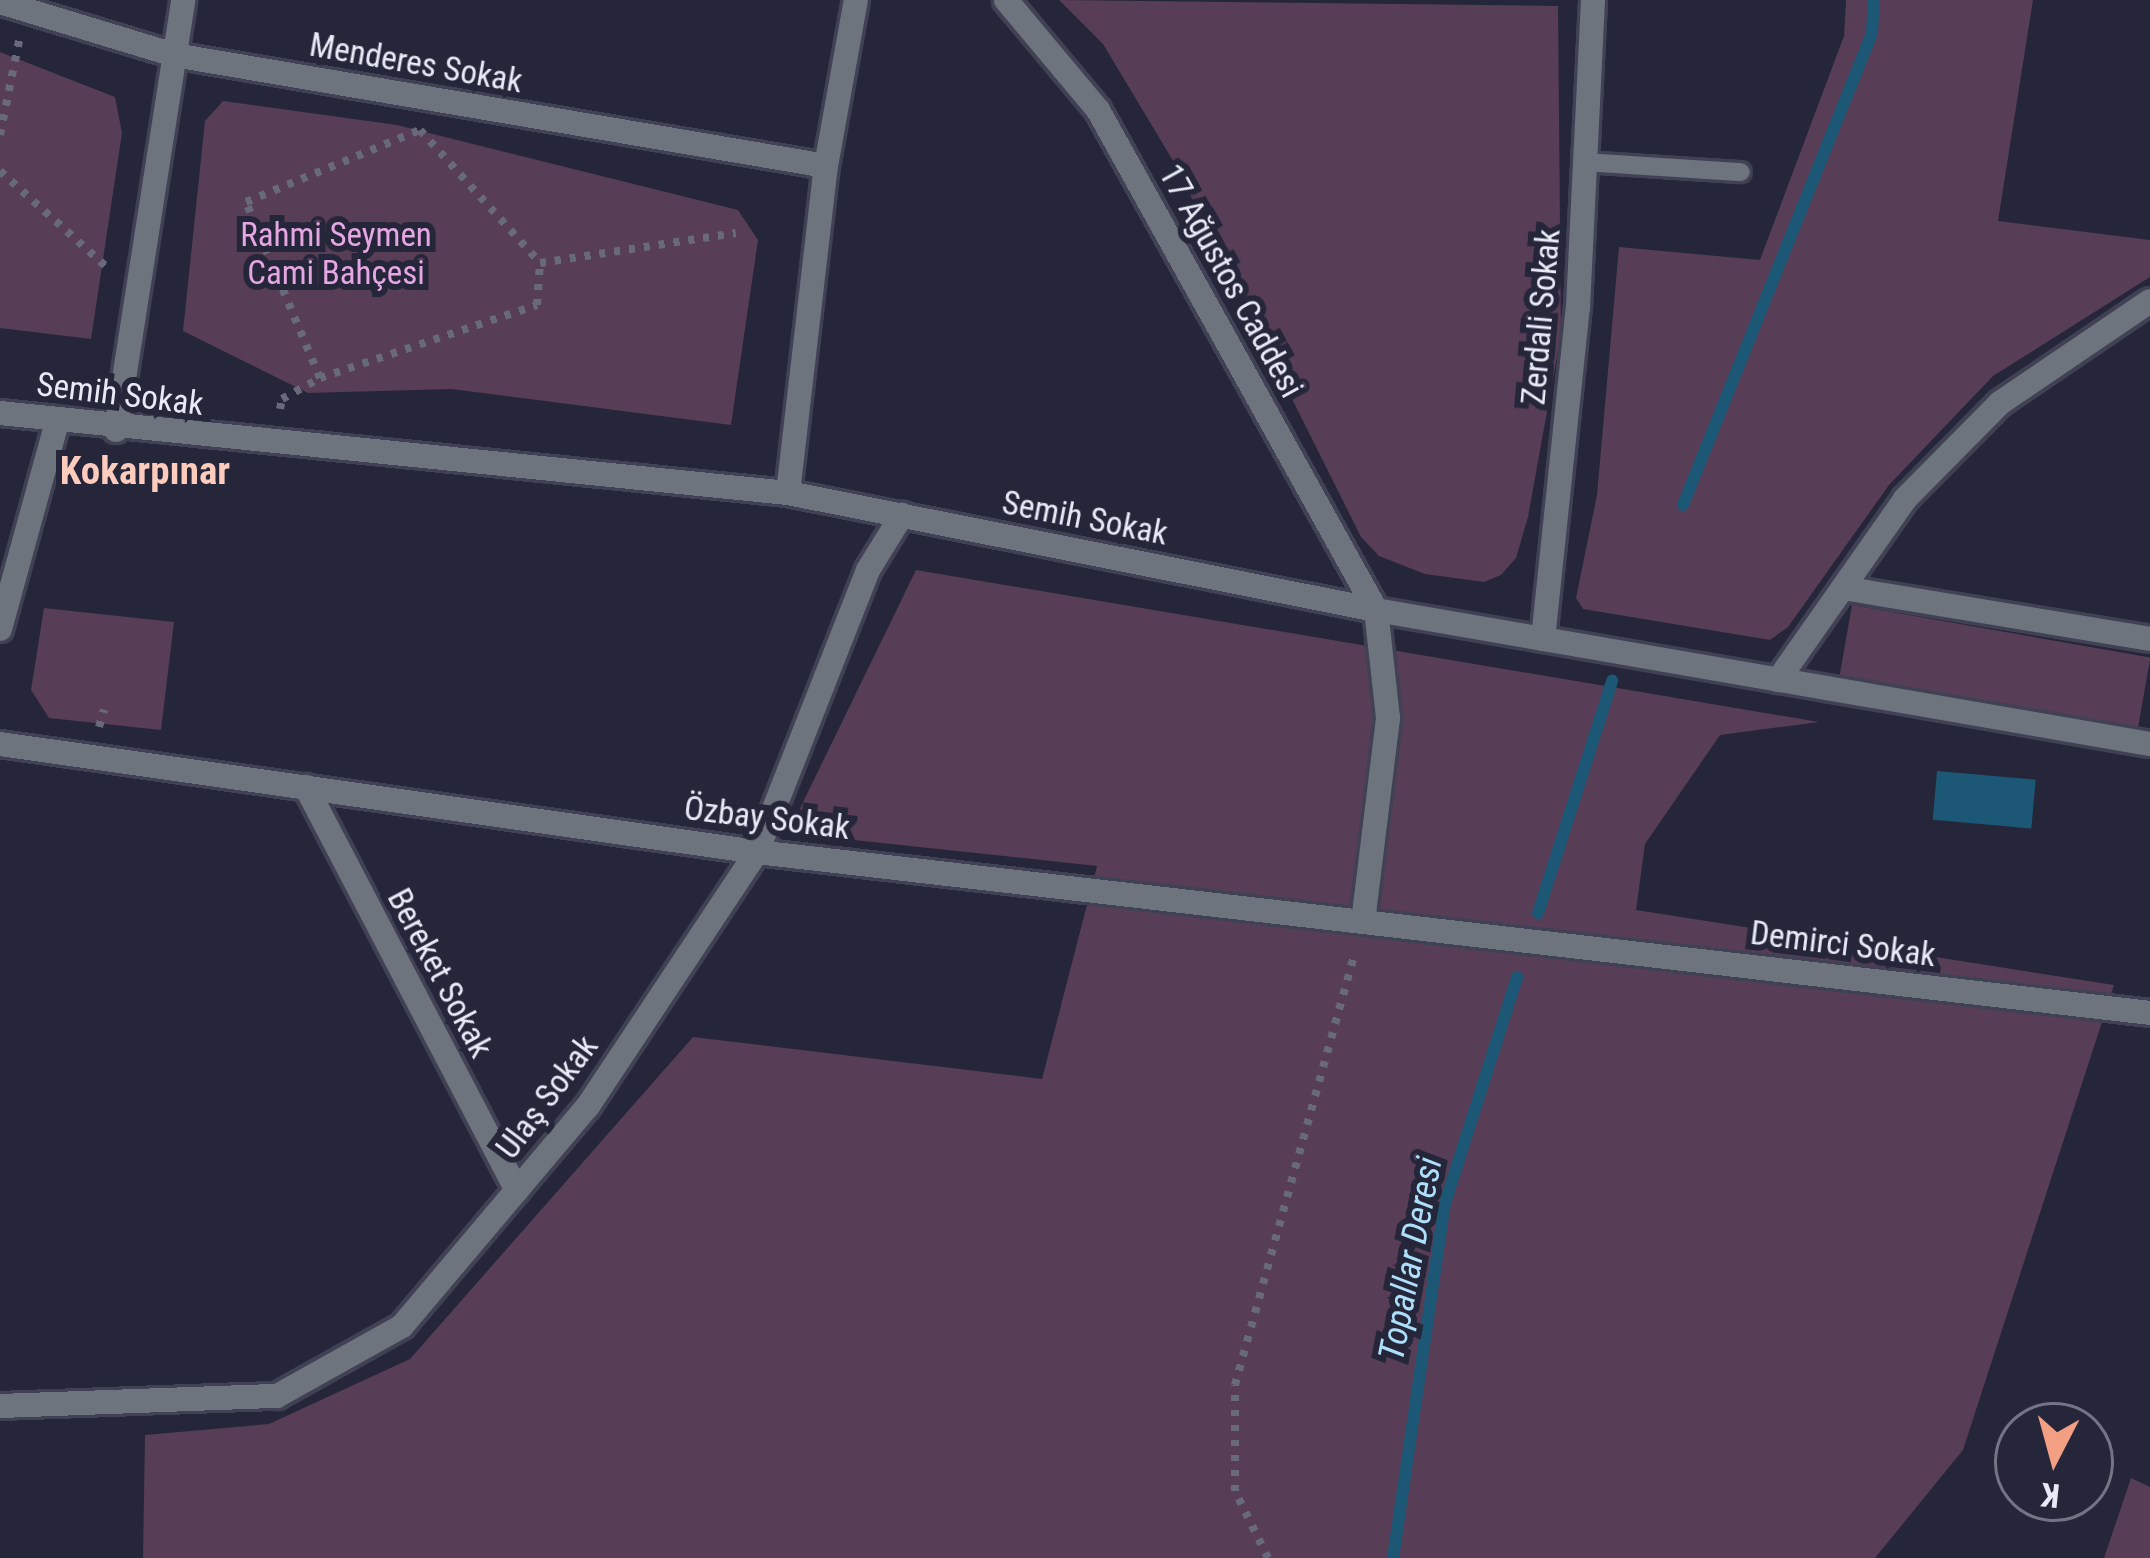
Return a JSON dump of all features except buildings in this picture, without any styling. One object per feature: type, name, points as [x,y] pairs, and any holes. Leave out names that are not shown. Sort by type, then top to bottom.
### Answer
[{"type":"street","points":[[116,430],[183,0]]},
{"type":"street","points":[[788,493],[826,166],[856,0]]},
{"type":"street","name":"17 Ağustos Caddesi","points":[[1006,0],[1098,110],[1376,610]]},
{"type":"street","name":"Zerdali Sokak","points":[[1543,639],[1585,163],[1593,0]]},
{"type":"street","name":"Menderes Sokak","points":[[0,2],[174,55],[826,166]]},
{"type":"street","points":[[1778,680],[1905,499],[2000,403],[2150,301]]},
{"type":"street","name":"Semih Sokak","points":[[0,413],[116,430],[788,493],[1376,610],[2150,743]]},
{"type":"street","points":[[0,628],[57,422]]},
{"type":"street","name":"Ulaş Sokak","points":[[0,1406],[277,1396],[402,1327],[588,1106],[757,852],[868,570],[902,515]]},
{"type":"street","points":[[1843,588],[2150,639]]},
{"type":"street","points":[[1363,922],[1388,718],[1376,610]]},
{"type":"street","name":"Özbay Sokak","points":[[0,744],[757,852],[1529,941]]},
{"type":"street","name":"Bereket Sokak","points":[[306,787],[517,1190]]},
{"type":"street","name":"Demirci Sokak","points":[[1529,941],[2150,1013]]},
{"type":"lane","points":[[1585,163],[1741,172]]},
{"type":"path","points":[[0,135],[26,10]]},
{"type":"path","points":[[274,444],[282,399],[320,378],[537,305],[540,263],[420,130],[247,202],[320,378]]},
{"type":"path","points":[[0,171],[137,294]]},
{"type":"path","points":[[540,263],[736,233]]},
{"type":"path","points":[[1268,1558],[1234,1491],[1235,1385],[1363,922]]},
{"type":"green space","points":[[1059,0],[1558,6],[1561,334],[1528,517],[1516,558],[1501,575],[1484,582],[1425,574],[1379,556],[1361,537],[1172,159],[1103,44]]},
{"type":"green space","points":[[1846,0],[2033,0],[1998,221],[2150,240],[2150,277],[1993,376],[1889,485],[1788,627],[1770,640],[1583,609],[1576,598],[1597,495],[1619,247],[1760,260],[1844,36]]},
{"type":"green space","points":[[0,52],[115,97],[122,133],[91,339],[0,328]]},
{"type":"green space","name":"Rahmi Seymen Cami Bahçesi","points":[[223,101],[397,125],[738,210],[758,240],[731,425],[451,389],[308,393],[183,331],[205,121]]},
{"type":"green space","points":[[916,570],[1819,722],[1720,735],[1645,844],[1636,910],[2114,985],[1963,1450],[1875,1558],[143,1558],[145,1435],[269,1424],[410,1359],[693,1037],[1042,1079],[1097,866],[788,833]]},
{"type":"green space","points":[[1852,605],[2150,658],[2138,730],[1839,677]]},
{"type":"green space","points":[[44,608],[174,622],[161,730],[49,718],[31,690]]},
{"type":"green space","points":[[2131,1478],[2150,1487],[2150,1558],[2104,1558]]},
{"type":"water","points":[[1937,771],[2036,780],[2031,828],[1933,820]]},
{"type":"waterway","points":[[1683,505],[1872,33],[1874,0]]},
{"type":"waterway","name":"Topallar Deresi","points":[[1538,913],[1612,681]]},
{"type":"waterway","name":"Topallar Deresi","points":[[1393,1558],[1445,1203],[1517,977]]},
{"type":"district","name":"Kokarpınar","points":[[145,471]]}]
